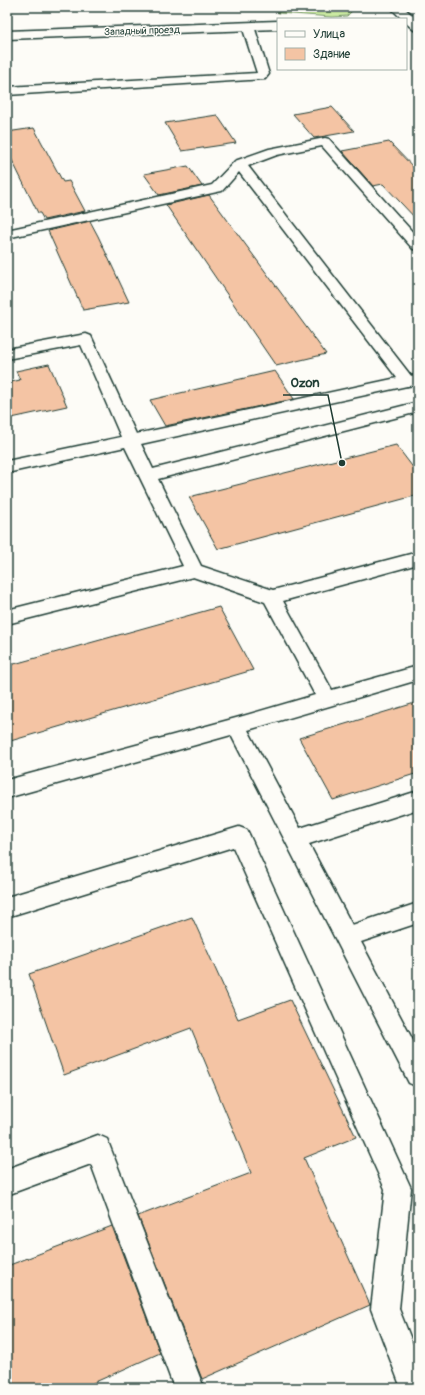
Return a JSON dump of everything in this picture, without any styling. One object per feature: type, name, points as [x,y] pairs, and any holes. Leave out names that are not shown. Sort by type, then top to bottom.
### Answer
[{"type":"street","points":[[396,7],[411,22]]},
{"type":"street","name":"Западный проезд","points":[[7,36],[277,25]]},
{"type":"lane","points":[[7,91],[261,76],[262,74],[248,26]]},
{"type":"lane","points":[[7,234],[217,188],[240,164],[274,152],[325,142],[418,246]]},
{"type":"lane","points":[[7,467],[413,380],[240,164]]},
{"type":"lane","points":[[7,354],[86,339],[131,441],[194,570]]},
{"type":"lane","points":[[148,476],[418,407]]},
{"type":"lane","points":[[7,617],[194,570],[272,596],[418,558]]},
{"type":"lane","points":[[272,596],[327,699]]},
{"type":"lane","points":[[7,789],[236,726],[418,673]]},
{"type":"lane","points":[[236,726],[418,1075]]},
{"type":"lane","points":[[295,839],[418,800]]},
{"type":"lane","points":[[7,907],[239,836],[398,1188],[385,1309],[416,1388]]},
{"type":"lane","points":[[346,937],[418,913]]},
{"type":"lane","points":[[7,1180],[98,1148],[189,1388]]},
{"type":"green space","points":[[269,7],[352,7],[354,9],[347,16],[332,17],[279,13]]},
{"type":"building","points":[[332,107],[354,131],[314,138],[293,114]]},
{"type":"building","points":[[217,115],[236,143],[182,151],[165,123]]},
{"type":"building","points":[[34,128],[63,182],[69,181],[85,211],[44,220],[40,213],[38,213],[7,150],[7,132]]},
{"type":"building","points":[[389,142],[418,172],[418,221],[383,184],[373,186],[342,151]]},
{"type":"building","points":[[188,166],[202,186],[159,195],[144,174]]},
{"type":"building","points":[[209,195],[326,354],[276,366],[166,205]]},
{"type":"building","points":[[90,221],[129,302],[83,310],[48,231]]},
{"type":"building","points":[[49,364],[67,406],[7,419],[7,383],[20,380],[16,371]]},
{"type":"building","points":[[275,371],[294,399],[165,426],[150,400]]},
{"type":"building","points":[[396,445],[418,474],[418,495],[218,549],[189,497]]},
{"type":"building","points":[[219,607],[253,670],[7,742],[7,666]]},
{"type":"building","points":[[418,702],[418,773],[333,800],[299,738]]},
{"type":"building","points":[[192,917],[238,1019],[290,1000],[356,1137],[304,1158],[370,1305],[202,1379],[138,1216],[251,1173],[191,1028],[64,1075],[29,974]]},
{"type":"building","points":[[112,1226],[160,1353],[82,1388],[7,1388],[7,1266]]},
{"type":"place","name":"Ozon","points":[[342,463]]}]
